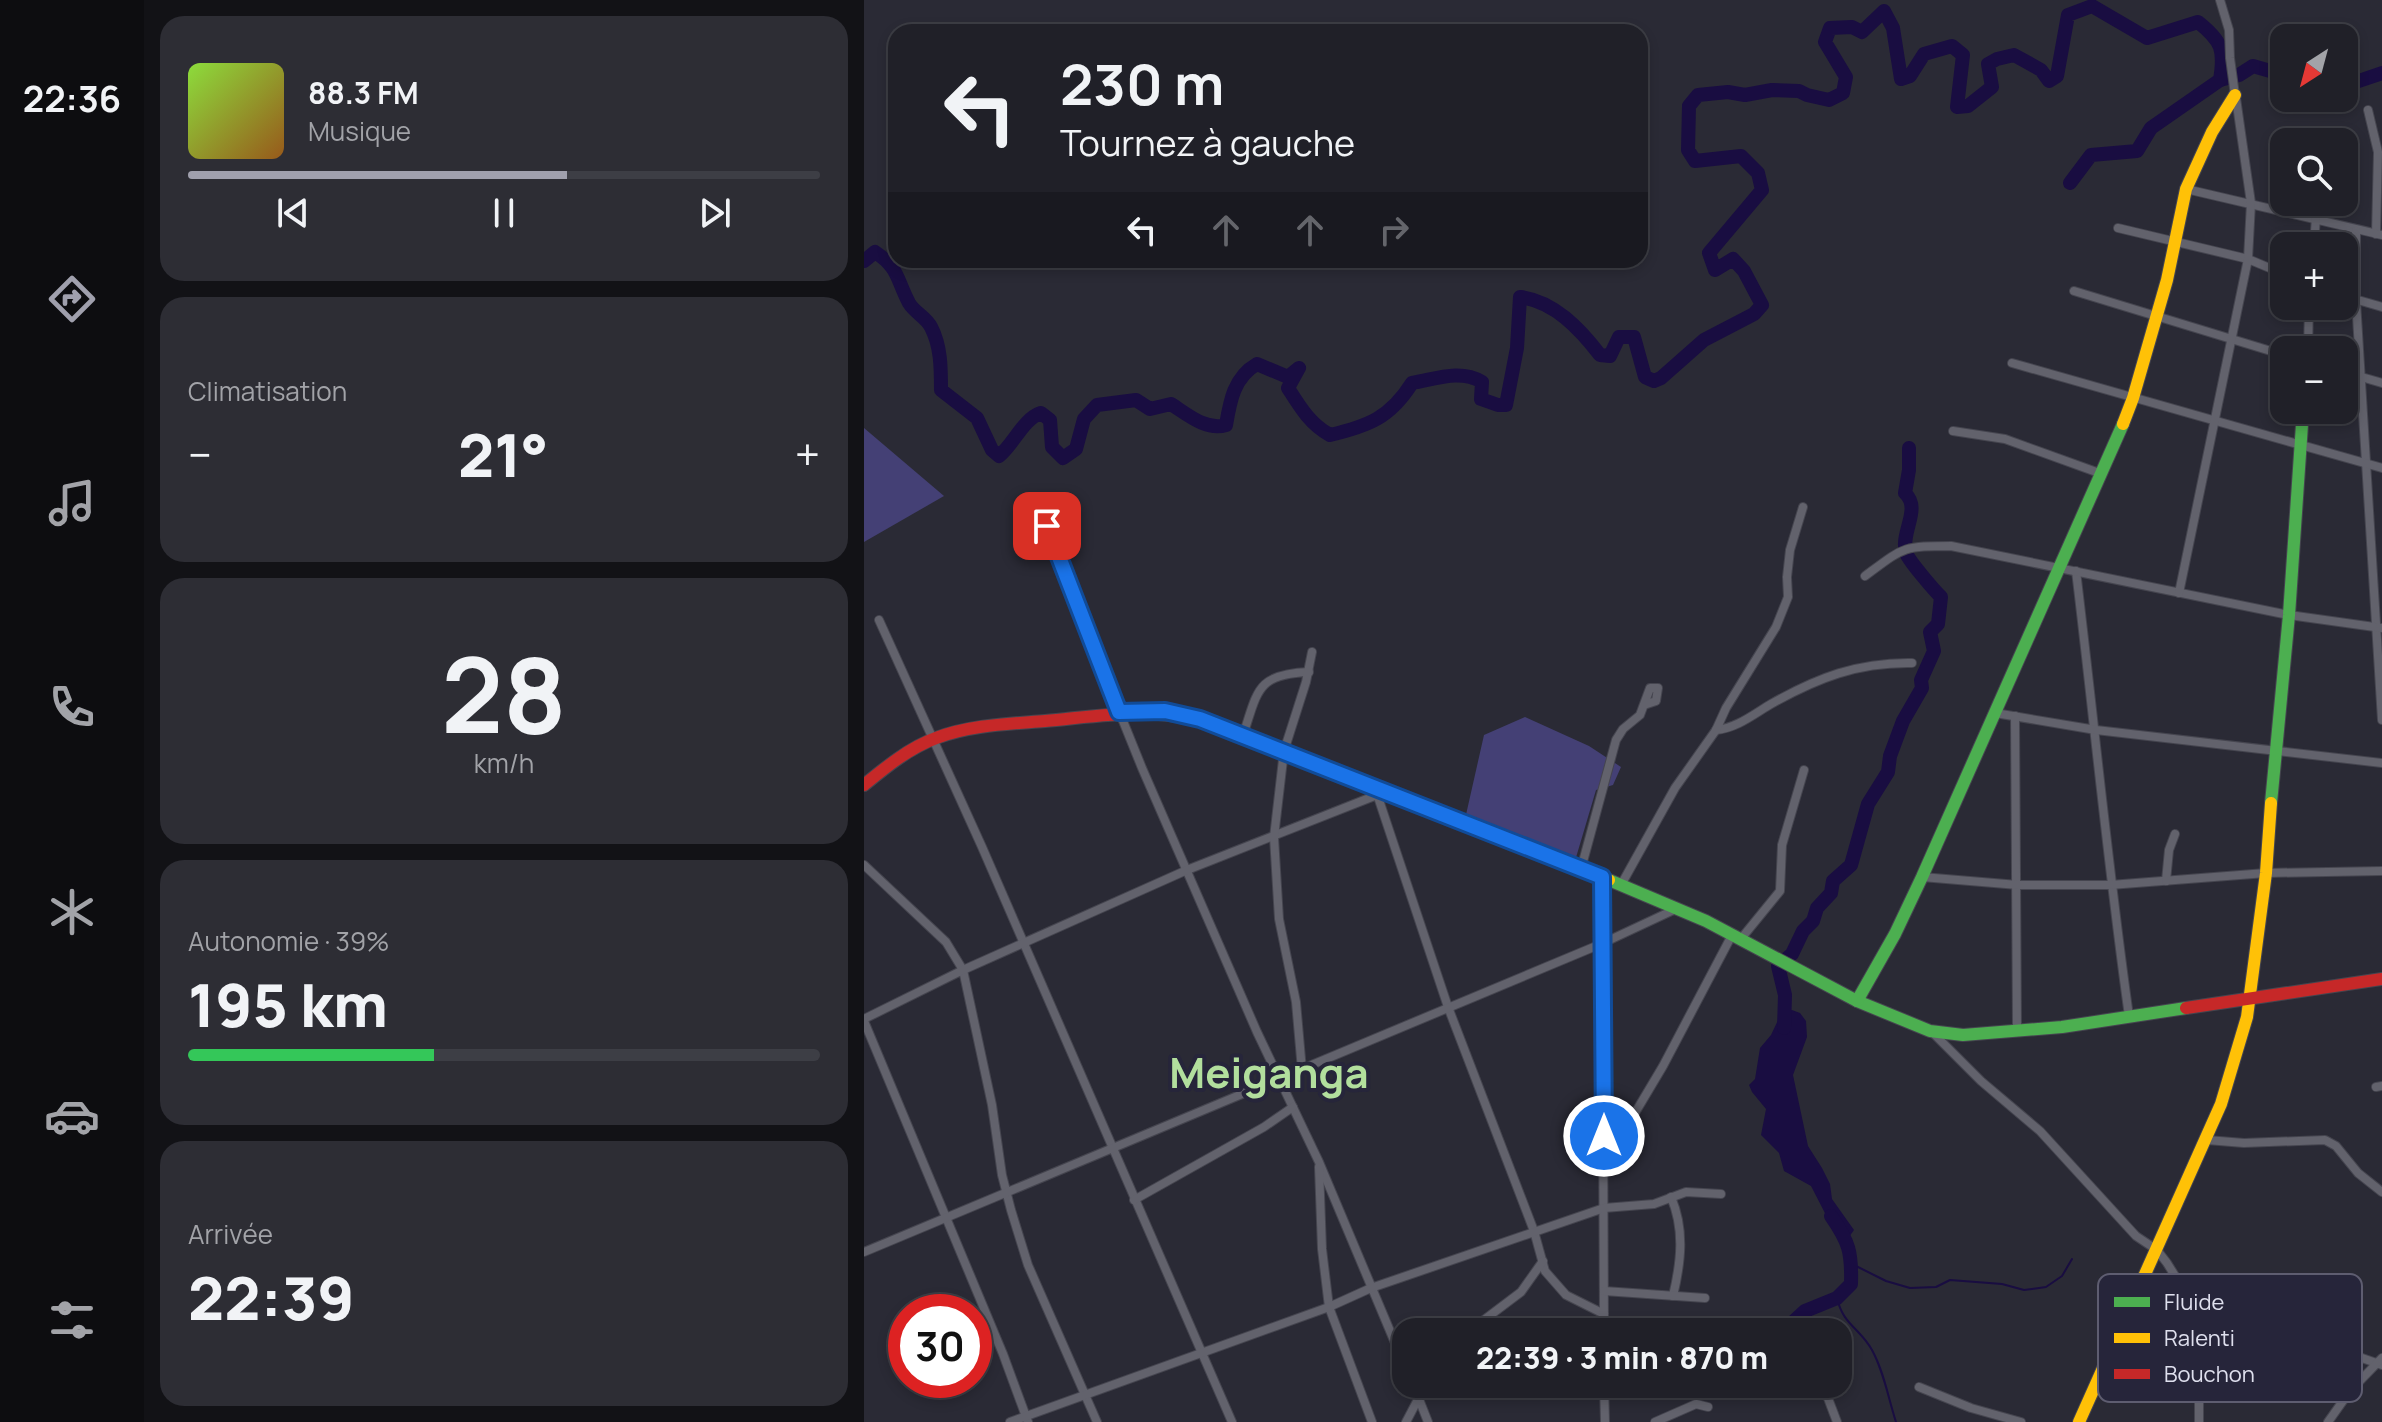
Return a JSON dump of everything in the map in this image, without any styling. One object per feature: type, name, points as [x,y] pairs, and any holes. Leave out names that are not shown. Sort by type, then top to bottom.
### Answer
[{"type":"street","points":[[2179,593],[2248,259],[2251,203],[2231,70],[2229,30],[2220,0]]},
{"type":"street","points":[[1857,1001],[1922,877],[2102,474],[2133,398],[2176,240],[2186,189],[2212,132],[2235,96]]},
{"type":"street","points":[[2186,189],[2379,235],[2378,152],[2368,110]]},
{"type":"street","points":[[2315,232],[2316,216]]},
{"type":"street","points":[[2118,228],[2248,259],[2270,268]]},
{"type":"street","points":[[2074,291],[2270,351]]},
{"type":"street","points":[[2358,301],[2382,307]]},
{"type":"street","points":[[2357,320],[2382,720]]},
{"type":"street","points":[[2012,363],[2382,468]]},
{"type":"street","points":[[2358,375],[2382,383]]},
{"type":"street","points":[[2146,1274],[2207,1140],[2247,1017],[2266,873],[2289,615],[2302,424]]},
{"type":"street","points":[[1953,431],[2015,442],[2102,474]]},
{"type":"street","points":[[1621,885],[1683,775],[1716,730],[1726,708],[1776,627],[1785,605],[1790,550],[1803,507]]},
{"type":"street","points":[[1044,512],[1056,555],[1119,712],[1319,1162],[1392,1337]]},
{"type":"street","points":[[1865,576],[1894,553],[1918,545],[1962,548],[2289,615],[2378,628]]},
{"type":"street","points":[[2076,571],[2096,730],[2110,885],[2129,1016]]},
{"type":"street","points":[[879,620],[1024,943],[1232,1422]]},
{"type":"street","points":[[1302,1070],[1296,1002],[1279,919],[1274,837],[1284,751],[1309,672],[1312,652]]},
{"type":"street","points":[[1716,730],[1734,726],[1809,683],[1837,672],[1874,664],[1912,663]]},
{"type":"street","points":[[1243,735],[1254,702],[1265,683],[1278,674],[1309,672]]},
{"type":"street","points":[[1581,869],[1616,740],[1640,715],[1644,705]]},
{"type":"street","points":[[864,785],[900,757],[934,739],[976,728],[1119,712],[1165,711],[1200,719],[1243,735],[1376,791],[1678,908],[1857,1001],[1930,1031],[1963,1035],[2017,1031],[2382,979]]},
{"type":"street","points":[[1995,713],[2096,730],[2275,748],[2382,763]]},
{"type":"street","points":[[2015,716],[2017,1031]]},
{"type":"street","points":[[1604,1166],[1736,937],[1780,891],[1782,845],[1804,770]]},
{"type":"street","points":[[1027,1419],[864,1020],[963,970],[1187,870],[1274,837],[1376,791]]},
{"type":"street","points":[[1376,791],[1448,1007],[1534,1231],[1545,1271],[1566,1295],[1604,1314]]},
{"type":"street","points":[[2166,881],[2169,850],[2175,834]]},
{"type":"street","points":[[864,865],[946,942],[963,970],[992,1105],[1006,1193],[1028,1265],[1097,1422]]},
{"type":"street","points":[[1922,877],[2018,885],[2110,885],[2266,873],[2382,871]]},
{"type":"street","points":[[1602,877],[1604,1318]]},
{"type":"street","points":[[864,1252],[1601,944],[1678,908]]},
{"type":"street","points":[[1930,1031],[1981,1081],[2048,1139],[2136,1236],[2157,1250],[2173,1274]]},
{"type":"street","points":[[1134,1200],[1264,1127],[1293,1107]]},
{"type":"street","points":[[2207,1140],[2244,1143],[2325,1140],[2336,1146],[2358,1173],[2382,1192]]},
{"type":"street","points":[[1319,1162],[1322,1249],[1329,1307],[1372,1422]]},
{"type":"street","points":[[1010,1422],[1027,1419],[1085,1393],[1329,1307],[1371,1288],[1604,1208],[1654,1204],[1694,1191],[1721,1194]]},
{"type":"street","points":[[1671,1197],[1679,1216],[1681,1248],[1673,1296]]},
{"type":"street","points":[[1487,1318],[1521,1292],[1543,1261]]},
{"type":"street","points":[[1604,1291],[1705,1298]]},
{"type":"street","points":[[2362,1379],[2380,1362]]},
{"type":"street","points":[[2079,1422],[2098,1380]]},
{"type":"street","points":[[1919,1387],[1971,1408],[2021,1422]]},
{"type":"street","points":[[1406,1422],[1417,1398]]},
{"type":"street","points":[[1419,1398],[1428,1422]]},
{"type":"street","points":[[1604,1398],[1605,1422]]},
{"type":"street","points":[[1828,1398],[1837,1422]]},
{"type":"street","points":[[2328,1422],[2342,1402]]},
{"type":"street","points":[[1655,1422],[1696,1404],[1708,1407]]},
{"type":"shaded area","points":[[864,428],[944,496],[864,542]]},
{"type":"shaded area","points":[[1525,717],[1589,746],[1621,767],[1613,785],[1596,790],[1572,871],[1463,828],[1484,735]]},
{"type":"shaded area","points":[[1792,1010],[1800,1013],[1806,1021],[1807,1037],[1793,1075],[1808,1146],[1830,1184],[1832,1199],[1854,1230],[1849,1237],[1828,1219],[1811,1186],[1784,1171],[1779,1153],[1761,1135],[1766,1109],[1749,1085],[1755,1079],[1760,1048],[1771,1035],[1781,1014]]},
{"type":"waterway","points":[[892,268],[909,303],[934,334],[940,357],[941,390],[977,418],[992,450],[999,456],[1024,426],[1041,413],[1050,420],[1052,447],[1063,458],[1076,449],[1084,419],[1097,405],[1136,400],[1150,409],[1171,404],[1204,424],[1226,425],[1238,383],[1257,364],[1288,377],[1299,368],[1288,388],[1311,420],[1330,435],[1377,419],[1395,405],[1412,383],[1439,377],[1474,378],[1482,382],[1481,399],[1506,405],[1517,348],[1520,297],[1555,310],[1575,326],[1600,355],[1610,356],[1619,337],[1634,337],[1645,377],[1654,381],[1704,340],[1754,314],[1762,305],[1744,271],[1733,259],[1715,270],[1709,253],[1762,190],[1758,173],[1741,156],[1695,161],[1688,150],[1689,106],[1698,95],[1799,91],[1829,100],[1843,93],[1846,77],[1825,42],[1830,28],[1852,27],[1862,32],[1884,11],[1893,28],[1901,79],[1910,76],[1924,54],[1952,46],[1963,55],[1957,107],[1968,106],[1992,87],[1988,64],[1997,59],[2014,55],[2041,70],[2049,81],[2057,76],[2068,15],[2092,6],[2147,38],[2198,22],[2220,47],[2220,80],[2151,128],[2137,151],[2091,155],[2070,183]]},
{"type":"waterway","points":[[2220,80],[2239,75],[2253,66],[2270,71]]},
{"type":"waterway","points":[[2358,81],[2382,73]]},
{"type":"waterway","points":[[864,261],[875,252],[888,264]]},
{"type":"waterway","points":[[1784,1028],[1785,995],[1778,966],[1792,954],[1803,931],[1813,921],[1817,908],[1831,893],[1833,881],[1851,865],[1868,804],[1888,772],[1890,756],[1903,721],[1922,688],[1921,680],[1934,651],[1930,632],[1938,624],[1941,597],[1912,562],[1905,545],[1911,513],[1910,499],[1905,493],[1909,448]]},
{"type":"waterway","points":[[1797,1318],[1805,1311],[1837,1298],[1851,1284],[1848,1248],[1831,1216]]},
{"type":"waterway","points":[[1852,1264],[1886,1281],[1910,1288],[1936,1287],[1950,1280],[2002,1284],[2024,1290],[2046,1287],[2062,1276],[2072,1259]]},
{"type":"waterway","points":[[1837,1298],[1843,1314],[1876,1358],[1896,1422]]},
{"type":"traffic: fast","points":[[1857,1001],[1895,934],[1922,877],[2123,424]]},
{"type":"traffic: fast","points":[[2271,803],[2289,615],[2302,424]]},
{"type":"traffic: fast","points":[[1609,880],[1706,921],[1857,1001],[1930,1031],[1963,1035],[2062,1027],[2186,1008]]},
{"type":"traffic: slow","points":[[2123,424],[2167,280],[2186,189],[2212,132],[2235,95]]},
{"type":"traffic: slow","points":[[1209,723],[1609,880]]},
{"type":"traffic: slow","points":[[2145,1274],[2221,1104],[2247,1017],[2266,873],[2271,803]]},
{"type":"traffic: slow","points":[[2079,1422],[2098,1379]]},
{"type":"traffic: jam","points":[[864,785],[916,747],[936,738],[976,728],[1127,714],[1168,715],[1209,723]]},
{"type":"traffic: jam","points":[[2186,1008],[2382,979]]},
{"type":"district","name":"Meiganga","points":[[1269,1073]]},
{"type":"route","points":[[1047,526],[1119,712],[1165,711],[1200,719],[1602,877],[1604,1136]]}]
